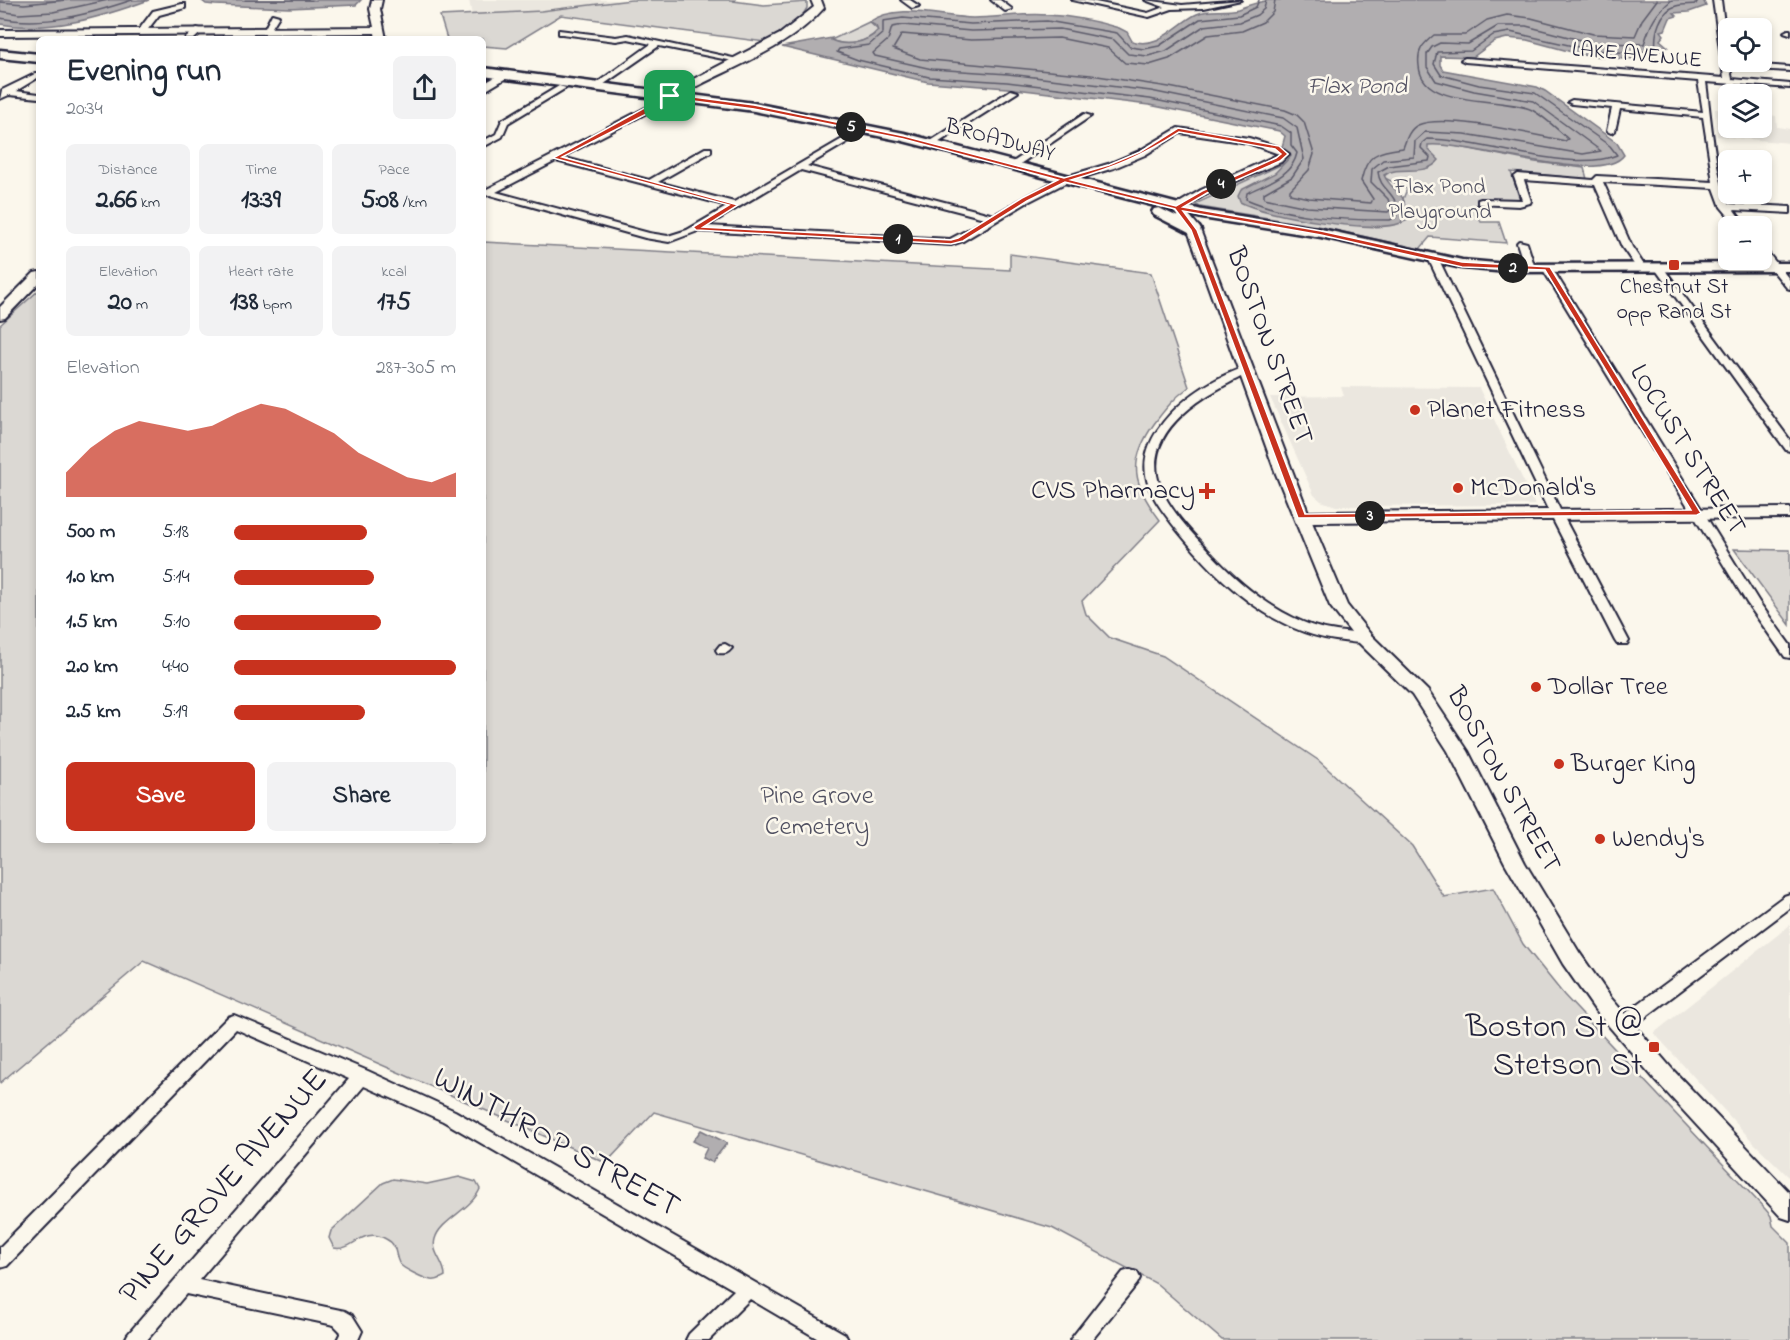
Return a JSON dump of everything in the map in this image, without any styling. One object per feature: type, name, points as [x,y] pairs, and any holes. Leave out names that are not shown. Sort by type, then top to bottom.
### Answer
[{"type":"main road","points":[[0,33],[266,30],[380,34],[375,9],[377,0]]},
{"type":"main road","points":[[667,99],[774,42],[805,22],[819,8],[816,0]]},
{"type":"main road","points":[[0,54],[36,58]]},
{"type":"main road","name":"BROADWAY","points":[[486,73],[501,78],[562,88],[667,99],[812,119],[930,144],[1177,208],[1321,233],[1478,267],[1782,267]]},
{"type":"main road","name":"BROADWAY","points":[[486,78],[597,87],[667,99]]},
{"type":"main road","points":[[486,87],[501,78]]},
{"type":"main road","points":[[1117,193],[1194,230]]},
{"type":"main road","name":"BOSTON STREET","points":[[1177,208],[1194,230],[1301,517],[1339,606],[1365,639],[1419,691],[1458,751],[1515,863],[1570,958],[1603,1004],[1665,1076],[1790,1210]]},
{"type":"main road","points":[[0,315],[36,279]]},
{"type":"main road","points":[[1301,517],[1790,513]]},
{"type":"street","points":[[905,0],[915,6]]},
{"type":"street","points":[[995,0],[1008,9]]},
{"type":"street","points":[[1076,0],[1149,15],[1170,7],[1201,6],[1233,0]]},
{"type":"street","points":[[1149,0],[1170,7]]},
{"type":"street","points":[[1717,0],[1719,18]]},
{"type":"street","points":[[142,31],[156,13],[182,6]]},
{"type":"street","points":[[266,30],[275,16]]},
{"type":"street","points":[[193,36],[200,30]]},
{"type":"street","points":[[562,32],[616,39],[628,37],[738,60]]},
{"type":"street","points":[[597,87],[656,44]]},
{"type":"street","name":"LAKE AVENUE","points":[[1465,60],[1516,61],[1790,86]]},
{"type":"street","points":[[1772,68],[1790,69]]},
{"type":"street","points":[[1727,72],[1728,81]]},
{"type":"street","points":[[2,94],[36,76]]},
{"type":"street","points":[[1641,268],[1627,247],[1597,179],[1718,185],[1702,79]]},
{"type":"street","points":[[486,142],[498,135],[505,122],[562,88]]},
{"type":"street","points":[[930,144],[1014,92]]},
{"type":"street","points":[[2,94],[36,96]]},
{"type":"street","points":[[486,193],[667,99]]},
{"type":"street","points":[[1572,102],[1707,115]]},
{"type":"street","points":[[1611,131],[1616,107]]},
{"type":"street","points":[[1011,166],[1087,116]]},
{"type":"street","points":[[696,228],[951,242],[1064,180],[1111,166],[1142,153],[1178,130],[1189,120]]},
{"type":"street","points":[[486,194],[658,238],[674,238],[696,228],[863,129]]},
{"type":"street","points":[[1177,208],[1204,192],[1278,160],[1285,154],[1277,147],[1178,130]]},
{"type":"street","points":[[650,183],[708,150]]},
{"type":"street","points":[[556,158],[735,205]]},
{"type":"street","points":[[800,167],[996,218]]},
{"type":"street","points":[[1481,202],[1519,203],[1527,201],[1518,177],[1598,183]]},
{"type":"street","points":[[1725,204],[1733,216]]},
{"type":"street","points":[[1726,207],[1790,210]]},
{"type":"street","points":[[1522,243],[1530,268]]},
{"type":"street","points":[[1433,258],[1557,514],[1622,641]]},
{"type":"street","points":[[1782,267],[1790,286]]},
{"type":"street","name":"LOCUST STREET","points":[[1547,268],[1753,603],[1790,654]]},
{"type":"street","points":[[1659,268],[1790,448]]},
{"type":"street","points":[[1247,370],[1192,399],[1172,420],[1153,453],[1151,477],[1153,487],[1168,511],[1199,549],[1224,575],[1248,595],[1279,615],[1317,633],[1365,639]]},
{"type":"street","points":[[1622,1026],[1790,900]]},
{"type":"street","name":"WINTHROP STREET","points":[[0,1260],[234,1020],[362,1076],[468,1126],[838,1340]]},
{"type":"street","name":"PINE GROVE AVENUE","points":[[135,1340],[362,1076]]},
{"type":"street","points":[[1080,1340],[1130,1278]]},
{"type":"street","points":[[183,1285],[338,1317],[345,1321],[352,1331],[347,1340]]},
{"type":"street","points":[[696,1340],[749,1288]]},
{"type":"shaded area","points":[[469,0],[631,0],[541,11],[472,15]]},
{"type":"shaded area","points":[[1715,109],[1718,109],[1717,136]]},
{"type":"shaded area","points":[[1772,115],[1776,116],[1777,127],[1790,129],[1790,143],[1738,138],[1772,138]]},
{"type":"shaded area","points":[[1341,387],[1479,388],[1535,505],[1336,506],[1321,501],[1314,495],[1270,397],[1344,396]]},
{"type":"shaded area","points":[[1790,925],[1790,1178],[1753,1142],[1654,1033]]},
{"type":"green space","points":[[631,0],[736,0],[733,1],[764,5],[807,2],[807,8],[799,21],[765,42],[561,15],[507,48],[486,46],[486,36],[446,36],[440,16],[541,11]]},
{"type":"green space","points":[[869,22],[878,30],[862,41],[843,43],[831,40]]},
{"type":"green space","name":"Flax Pond Playground","points":[[1434,142],[1535,162],[1584,168],[1587,179],[1511,172],[1520,200],[1477,199],[1480,205],[1473,206],[1481,222],[1499,222],[1506,243],[1430,237],[1420,249],[1317,226],[1200,207],[1195,204],[1289,161],[1401,223],[1406,221],[1404,219],[1407,216],[1403,199],[1407,189],[1383,177],[1420,148]]},
{"type":"green space","name":"Pine Grove Cemetery","points":[[486,242],[1010,270],[1010,254],[1151,273],[1189,387],[1170,404],[1154,424],[1145,438],[1137,462],[1139,484],[1160,520],[1082,601],[1086,614],[1110,638],[1163,656],[1318,760],[1412,846],[1444,897],[1493,888],[1523,944],[1564,995],[1766,1210],[1771,1216],[1773,1226],[1790,1243],[1790,1340],[1222,1340],[1157,1284],[1052,1228],[654,1112],[606,1163],[144,961],[0,1083],[0,325],[36,293],[36,843],[486,843]]},
{"type":"green space","points":[[1734,549],[1790,550],[1790,625]]},
{"type":"green space","points":[[459,1177],[476,1182],[480,1189],[470,1203],[443,1226],[435,1239],[436,1253],[445,1276],[431,1280],[408,1270],[399,1263],[392,1244],[378,1236],[370,1235],[347,1246],[334,1248],[329,1238],[331,1231],[383,1183],[393,1179],[427,1184]]},
{"type":"water","points":[[0,0],[149,0],[76,22],[19,26],[0,24]]},
{"type":"water","points":[[201,0],[361,0],[356,5],[289,8],[215,5],[206,4]]},
{"type":"water","name":"Flax Pond","points":[[1269,0],[1703,0],[1706,6],[1689,12],[1674,13],[1677,16],[1670,18],[1665,30],[1661,31],[1664,35],[1660,40],[1668,47],[1652,57],[1625,59],[1583,55],[1527,40],[1507,38],[1495,41],[1473,57],[1440,56],[1440,65],[1443,70],[1537,87],[1545,91],[1617,143],[1624,155],[1611,164],[1563,165],[1473,149],[1428,145],[1428,149],[1439,160],[1433,165],[1420,170],[1398,171],[1384,175],[1400,194],[1405,205],[1401,223],[1387,226],[1345,225],[1295,218],[1240,202],[1238,196],[1241,190],[1275,173],[1291,156],[1282,147],[1285,136],[1279,131],[1149,105],[1007,88],[928,82],[782,47],[832,38],[831,40],[837,42],[856,43],[878,31],[876,26],[869,22],[880,16],[906,12],[973,18],[1028,15],[1065,16],[1119,28],[1127,32],[1132,41],[1142,43],[1159,39],[1202,12],[1233,10]]},
{"type":"water","points":[[701,1130],[727,1143],[712,1162],[702,1158],[707,1148],[693,1141]]},
{"type":"place","name":"Chestnut St opp Rand St","points":[[1674,265]]},
{"type":"place","name":"Planet Fitness","points":[[1415,410]]},
{"type":"place","name":"McDonald's","points":[[1458,488]]},
{"type":"place","name":"CVS Pharmacy","points":[[1207,491]]},
{"type":"place","name":"Dollar Tree","points":[[1536,687]]},
{"type":"place","name":"Burger King","points":[[1559,764]]},
{"type":"place","name":"Wendy's","points":[[1600,839]]},
{"type":"place","name":"Boston St @ Stetson St","points":[[1654,1047]]},
{"type":"route","points":[[670,96],[656,106],[556,158],[735,205],[696,228],[951,242],[1064,180],[1177,208],[1202,214],[1321,233],[1450,262],[1478,267],[1547,268],[1697,513],[1301,517],[1194,230],[1177,208],[1204,192],[1278,160],[1285,154],[1277,147],[1178,130],[1142,153],[1111,166],[1064,180],[904,137],[754,107],[670,96]]}]
